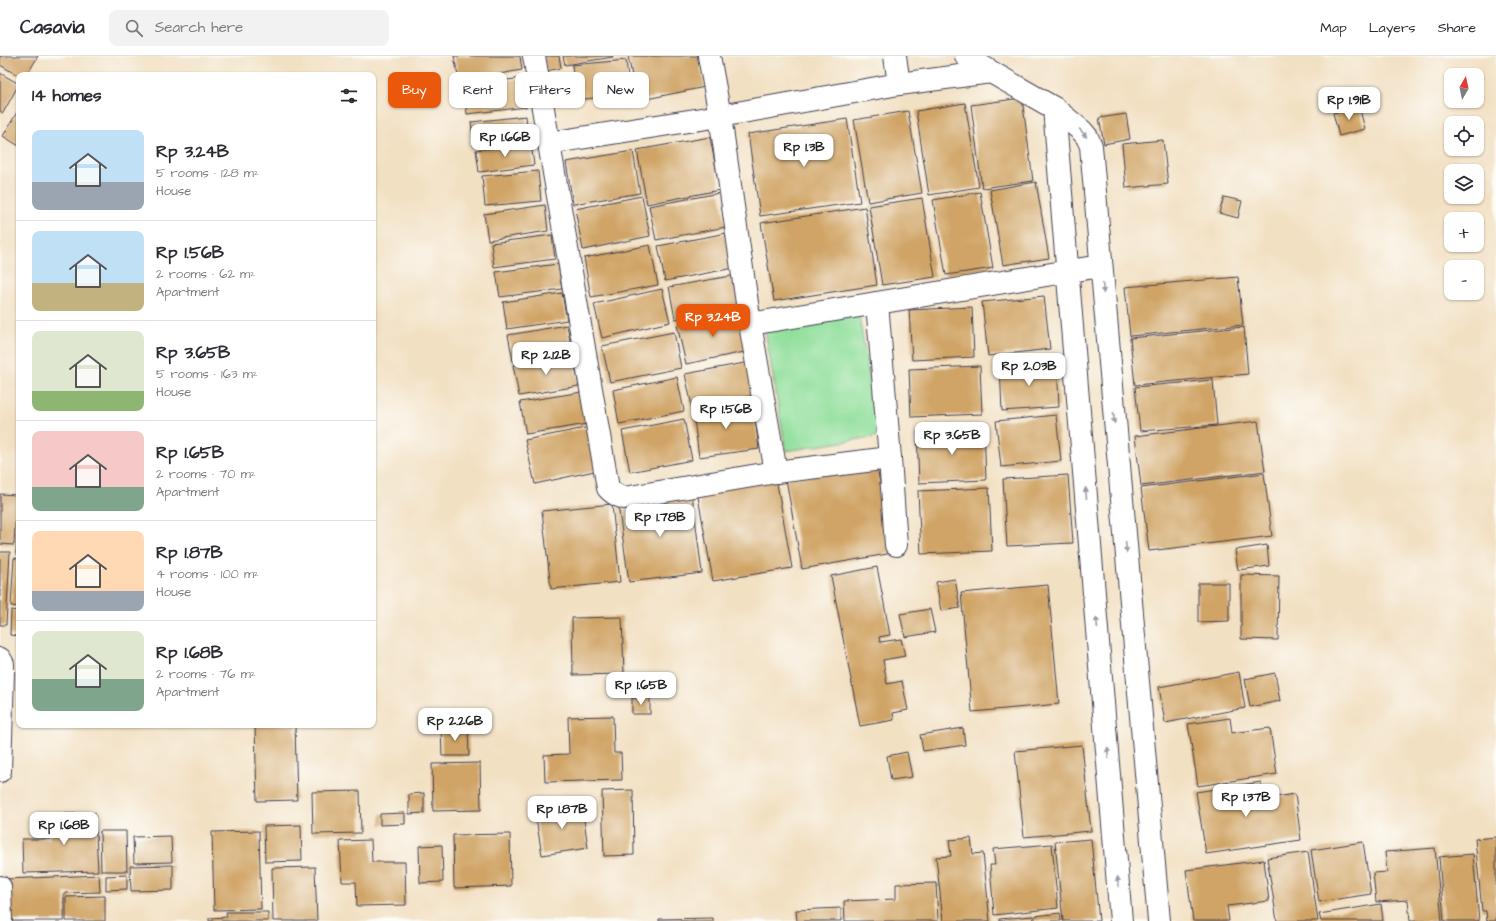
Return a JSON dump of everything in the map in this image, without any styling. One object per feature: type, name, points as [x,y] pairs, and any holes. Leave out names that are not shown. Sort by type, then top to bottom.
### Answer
[{"type":"street","points":[[534,56],[608,488],[612,493],[624,498],[776,472],[890,458]]},
{"type":"street","points":[[709,56],[720,116],[750,324],[776,472]]},
{"type":"street","points":[[895,56],[899,84]]},
{"type":"street","points":[[966,56],[1054,108],[1082,131],[1087,137],[1091,146],[1100,266],[1159,921]]},
{"type":"street","points":[[549,142],[720,116],[899,84],[991,72]]},
{"type":"street","points":[[1054,108],[1066,271],[1096,611],[1121,921]]},
{"type":"street","points":[[750,324],[1100,266]]},
{"type":"street","points":[[877,303],[896,545]]},
{"type":"street","points":[[0,659],[3,664],[0,771]]},
{"type":"street","points":[[0,887],[1,921]]},
{"type":"green space","points":[[859,315],[879,436],[786,451],[765,330]]},
{"type":"building","points":[[0,56],[38,56],[29,72],[16,72],[16,74],[0,65]]},
{"type":"building","points":[[454,56],[520,56],[522,70],[507,73],[457,72]]},
{"type":"building","points":[[543,56],[559,56],[561,68],[546,71]]},
{"type":"building","points":[[563,56],[613,56],[613,57],[565,65]]},
{"type":"building","points":[[628,56],[698,56],[705,87],[649,99],[649,72],[631,72]]},
{"type":"building","points":[[626,60],[627,72],[593,72],[593,98],[585,99],[585,72],[573,72],[572,65]]},
{"type":"building","points":[[0,73],[16,82],[16,89],[3,113],[0,111]]},
{"type":"building","points":[[515,79],[515,108],[518,108],[467,114],[466,108],[507,108],[507,80]]},
{"type":"building","points":[[1022,98],[1033,181],[982,188],[971,105]]},
{"type":"building","points":[[965,103],[979,187],[929,195],[916,111]]},
{"type":"building","points":[[1359,106],[1365,129],[1339,136],[1333,113]]},
{"type":"building","points":[[908,111],[922,193],[868,202],[854,120]]},
{"type":"building","points":[[16,114],[16,144],[3,136]]},
{"type":"building","points":[[1126,114],[1130,139],[1104,144],[1099,118]]},
{"type":"building","points":[[526,116],[528,140],[474,146],[471,122]]},
{"type":"building","points":[[847,119],[860,202],[760,216],[748,134]]},
{"type":"building","points":[[710,137],[720,190],[647,204],[637,150]]},
{"type":"building","points":[[1163,140],[1168,184],[1126,188],[1122,144]]},
{"type":"building","points":[[531,143],[534,165],[479,172],[476,150]]},
{"type":"building","points":[[633,151],[640,193],[573,204],[566,162]]},
{"type":"building","points":[[538,171],[541,201],[485,206],[482,176]]},
{"type":"building","points":[[1036,182],[1049,258],[1003,265],[990,190]]},
{"type":"building","points":[[980,192],[993,268],[946,275],[933,200]]},
{"type":"building","points":[[720,193],[726,227],[656,240],[649,206]]},
{"type":"building","points":[[642,196],[650,236],[583,250],[575,209]]},
{"type":"building","points":[[1224,197],[1242,201],[1238,218],[1219,213]]},
{"type":"building","points":[[922,198],[935,277],[882,285],[869,206]]},
{"type":"building","points":[[545,205],[548,231],[488,240],[484,214]]},
{"type":"building","points":[[865,207],[877,285],[774,301],[761,223]]},
{"type":"building","points":[[727,233],[734,268],[665,281],[658,246]]},
{"type":"building","points":[[552,235],[555,259],[494,267],[491,243]]},
{"type":"building","points":[[650,245],[658,285],[591,297],[584,258]]},
{"type":"building","points":[[558,264],[562,289],[500,297],[496,272]]},
{"type":"building","points":[[736,275],[742,307],[675,319],[669,287]]},
{"type":"building","points":[[1238,277],[1243,325],[1130,336],[1125,287]]},
{"type":"building","points":[[662,289],[670,322],[602,338],[594,304]]},
{"type":"building","points":[[562,293],[567,320],[507,329],[503,302]]},
{"type":"building","points":[[1044,296],[1050,349],[988,356],[982,302]]},
{"type":"building","points":[[972,307],[974,357],[912,360],[909,310]]},
{"type":"building","points":[[740,311],[749,351],[686,364],[677,325]]},
{"type":"building","points":[[567,325],[572,351],[513,361],[508,335]]},
{"type":"building","points":[[1244,327],[1248,374],[1135,385],[1130,338]]},
{"type":"building","points":[[674,332],[681,368],[610,382],[602,346]]},
{"type":"building","points":[[573,355],[579,386],[519,396],[513,365]]},
{"type":"building","points":[[750,362],[756,395],[692,407],[685,374]]},
{"type":"building","points":[[1057,364],[1059,407],[1002,411],[1000,367]]},
{"type":"building","points":[[980,366],[982,414],[911,417],[909,369]]},
{"type":"building","points":[[677,377],[684,411],[619,424],[613,390]]},
{"type":"building","points":[[1213,380],[1217,425],[1140,431],[1135,387]]},
{"type":"building","points":[[582,392],[587,424],[526,434],[520,402]]},
{"type":"building","points":[[753,403],[759,449],[699,457],[693,412]]},
{"type":"building","points":[[1056,415],[1061,461],[1001,467],[996,421]]},
{"type":"building","points":[[684,419],[692,460],[630,472],[622,431]]},
{"type":"building","points":[[1258,421],[1265,471],[1141,486],[1135,436]]},
{"type":"building","points":[[590,427],[599,470],[535,484],[525,440]]},
{"type":"building","points":[[984,428],[986,480],[919,483],[917,431]]},
{"type":"building","points":[[876,462],[893,553],[802,569],[786,479]]},
{"type":"building","points":[[1264,473],[1272,536],[1149,551],[1141,488]]},
{"type":"building","points":[[1068,475],[1073,543],[1007,546],[1003,479]]},
{"type":"building","points":[[776,478],[792,568],[713,581],[697,491]]},
{"type":"building","points":[[989,488],[992,551],[921,554],[918,491]]},
{"type":"building","points":[[0,494],[16,495],[14,545],[0,544]]},
{"type":"building","points":[[692,494],[702,573],[629,582],[618,504]]},
{"type":"building","points":[[612,504],[620,582],[551,589],[542,511]]},
{"type":"building","points":[[1267,545],[1269,566],[1238,570],[1235,550]]},
{"type":"building","points":[[0,552],[10,552],[6,625],[0,625]]},
{"type":"building","points":[[14,558],[16,558],[16,607],[11,606]]},
{"type":"building","points":[[877,567],[890,635],[879,637],[880,642],[901,639],[905,656],[883,660],[887,684],[902,681],[908,710],[893,713],[894,720],[860,726],[831,576]]},
{"type":"building","points":[[1241,575],[1279,576],[1278,640],[1241,639]]},
{"type":"building","points":[[955,579],[960,608],[941,611],[936,582]]},
{"type":"building","points":[[1198,583],[1229,583],[1229,621],[1198,622]]},
{"type":"building","points":[[1048,585],[1059,704],[972,712],[961,593]]},
{"type":"building","points":[[930,609],[935,632],[905,637],[900,614]]},
{"type":"building","points":[[11,610],[16,611],[16,636],[10,635]]},
{"type":"building","points":[[622,617],[624,674],[573,675],[572,618]]},
{"type":"building","points":[[1239,672],[1245,708],[1165,723],[1159,687]]},
{"type":"building","points":[[1275,673],[1280,701],[1250,707],[1245,679]]},
{"type":"building","points":[[632,698],[650,698],[650,714],[632,714]]},
{"type":"building","points":[[613,716],[614,753],[621,753],[622,780],[545,782],[544,755],[569,754],[568,717]]},
{"type":"building","points":[[1230,718],[1232,733],[1270,728],[1277,774],[1198,786],[1188,724]]},
{"type":"building","points":[[441,727],[468,727],[469,756],[442,756]]},
{"type":"building","points":[[255,728],[295,728],[297,800],[257,801]]},
{"type":"building","points":[[963,728],[965,745],[923,751],[920,735]]},
{"type":"building","points":[[1082,745],[1091,831],[1024,837],[1015,751]]},
{"type":"building","points":[[907,752],[912,777],[891,780],[887,756]]},
{"type":"building","points":[[480,763],[481,810],[433,811],[432,764]]},
{"type":"building","points":[[1261,782],[1263,799],[1295,794],[1301,840],[1206,854],[1196,792]]},
{"type":"building","points":[[633,790],[634,855],[604,856],[602,791]]},
{"type":"building","points":[[360,791],[361,833],[313,834],[312,792]]},
{"type":"building","points":[[424,793],[424,813],[409,814],[409,794]]},
{"type":"building","points":[[582,805],[588,848],[542,855],[535,812]]},
{"type":"building","points":[[95,813],[98,871],[23,873],[22,839],[50,839],[49,814]]},
{"type":"building","points":[[405,813],[405,824],[380,825],[380,814]]},
{"type":"building","points":[[301,825],[302,861],[265,862],[264,826]]},
{"type":"building","points":[[100,831],[126,831],[127,871],[101,871]]},
{"type":"building","points":[[259,831],[261,909],[214,910],[212,832]]},
{"type":"building","points":[[510,834],[511,886],[454,888],[453,835]]},
{"type":"building","points":[[171,836],[172,862],[134,863],[133,837]]},
{"type":"building","points":[[1496,837],[1496,921],[1487,921],[1486,911],[1482,911],[1475,839]]},
{"type":"building","points":[[971,838],[973,854],[983,853],[990,921],[943,921],[936,857],[951,856],[949,840]]},
{"type":"building","points":[[1091,839],[1099,921],[1063,921],[1055,842]]},
{"type":"building","points":[[371,840],[372,862],[405,862],[406,905],[357,906],[356,882],[342,882],[340,841]]},
{"type":"building","points":[[1363,842],[1371,894],[1319,902],[1311,850]]},
{"type":"building","points":[[1052,844],[1058,908],[994,915],[990,865],[995,865],[993,849]]},
{"type":"building","points":[[442,845],[443,882],[420,883],[419,846]]},
{"type":"building","points":[[1435,848],[1442,921],[1410,921],[1408,900],[1376,902],[1373,873],[1387,872],[1385,852]]},
{"type":"building","points":[[1308,852],[1318,921],[1277,921],[1267,858]]},
{"type":"building","points":[[1473,854],[1479,921],[1444,921],[1439,857]]},
{"type":"building","points":[[1264,860],[1269,901],[1227,906],[1229,921],[1193,921],[1186,870]]},
{"type":"building","points":[[173,865],[173,890],[131,891],[130,866]]},
{"type":"building","points":[[315,867],[317,921],[273,921],[272,868]]},
{"type":"building","points":[[99,875],[100,892],[64,893],[64,921],[7,921],[6,879]]},
{"type":"building","points":[[127,875],[127,889],[106,890],[106,876]]},
{"type":"building","points":[[936,883],[938,921],[845,921],[844,901],[896,899],[896,884]]},
{"type":"building","points":[[105,896],[105,921],[66,921],[66,897]]},
{"type":"building","points":[[1381,904],[1383,921],[1321,921],[1319,914]]},
{"type":"building","points":[[841,908],[841,921],[797,921],[796,910]]},
{"type":"building","points":[[226,912],[268,912],[268,921],[209,921],[209,918],[227,917]]},
{"type":"building","points":[[1060,913],[1061,921],[1035,921],[1035,916]]},
{"type":"building","points":[[1033,916],[1034,921],[1000,921],[999,919]]},
{"type":"building","points":[[713,918],[713,921],[659,921],[659,919]]}]
